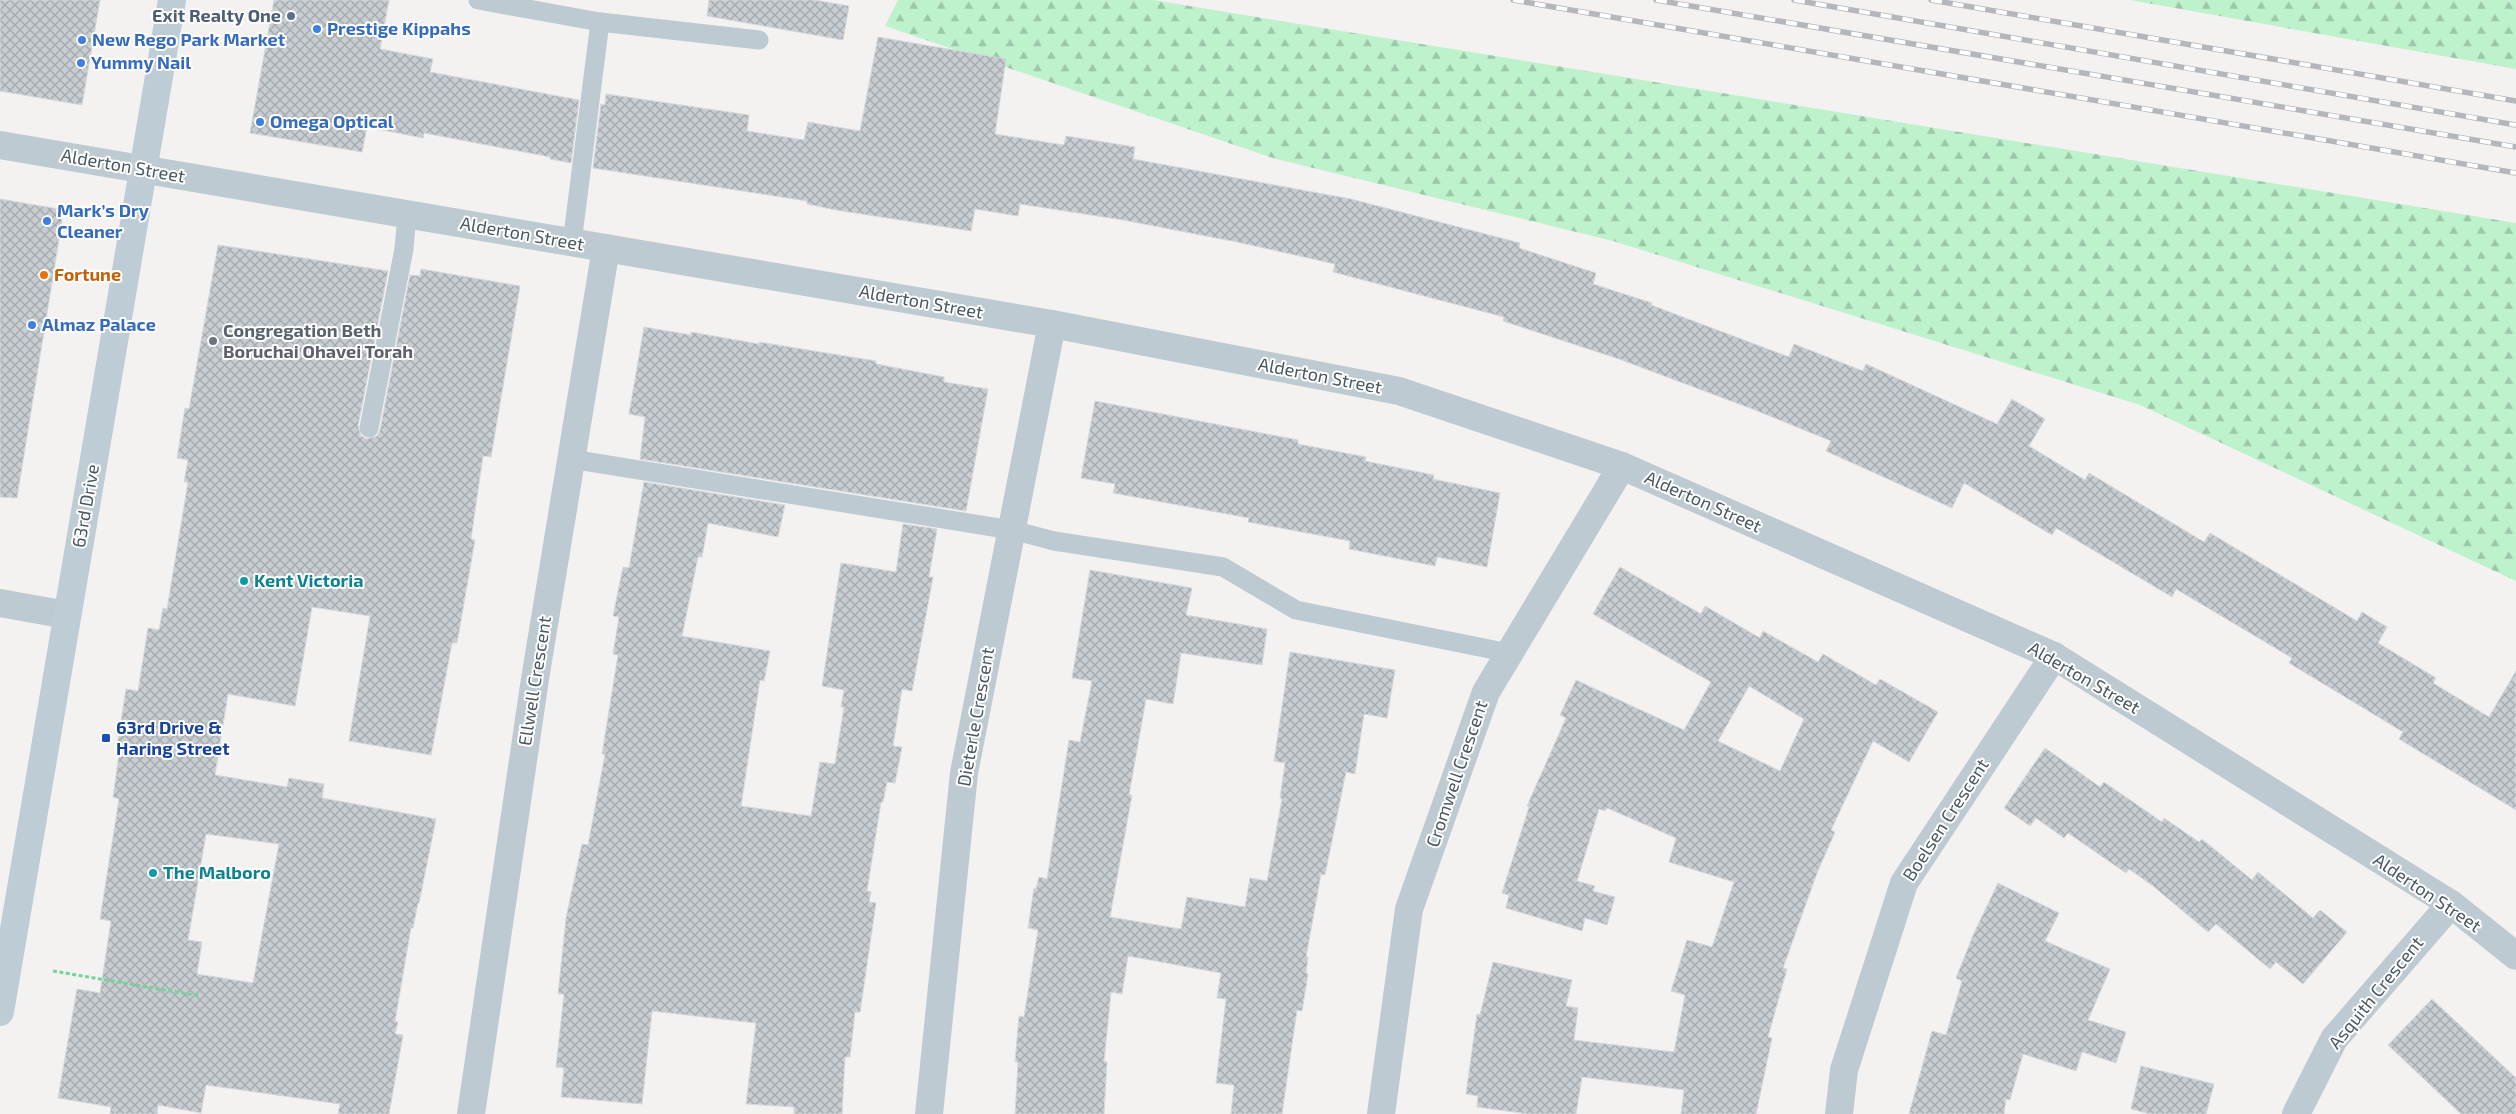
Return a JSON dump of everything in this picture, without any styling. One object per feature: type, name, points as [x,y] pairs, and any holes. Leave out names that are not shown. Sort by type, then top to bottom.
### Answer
[{"type":"street","name":"63rd Drive","points":[[0,1012],[172,0]]},
{"type":"street","name":"Alderton Street","points":[[0,146],[1052,324],[1399,391],[1622,466],[2054,656],[2451,904],[2516,956]]},
{"type":"street","name":"Ellwell Crescent","points":[[471,1114],[534,679],[606,248]]},
{"type":"street","name":"Dieterle Crescent","points":[[929,1114],[964,774],[1052,324]]},
{"type":"street","name":"Cromwell Crescent","points":[[1381,1114],[1409,909],[1486,692],[1622,466]]},
{"type":"street","points":[[0,603],[67,615]]},
{"type":"street","name":"Boelsen Crescent","points":[[1839,1114],[1844,1070],[1904,883],[2054,656]]},
{"type":"street","name":"Asquith Crescent","points":[[2296,1114],[2334,1039],[2451,904]]},
{"type":"lane","points":[[478,0],[600,22],[760,40]]},
{"type":"lane","points":[[572,243],[600,22]]},
{"type":"lane","points":[[369,428],[404,249],[407,214]]},
{"type":"lane","points":[[571,459],[1012,530],[1054,541],[1223,568],[1296,610],[1509,653]]},
{"type":"path","points":[[53,972],[200,996]]},
{"type":"green space","points":[[898,0],[1153,0],[2516,223],[2516,581],[2140,405],[1613,241],[1276,159],[885,26]]},
{"type":"green space","points":[[2130,0],[2516,0],[2516,69]]},
{"type":"building","points":[[0,0],[100,0],[82,105],[0,91]]},
{"type":"building","points":[[274,0],[389,0],[380,49],[433,59],[430,72],[579,100],[571,163],[550,159],[550,157],[424,133],[423,138],[367,127],[362,152],[250,133]]},
{"type":"building","points":[[709,0],[814,0],[849,6],[843,40],[707,16]]},
{"type":"building","points":[[878,37],[1006,59],[995,134],[1064,145],[1066,136],[1135,147],[1133,159],[1351,199],[1520,243],[1519,248],[1596,273],[1593,284],[1652,303],[1651,305],[1789,357],[1794,344],[1863,371],[1866,364],[1997,424],[2012,399],[2045,419],[2029,446],[2085,480],[2089,473],[2204,542],[2210,533],[2357,621],[2362,612],[2387,627],[2378,643],[2436,678],[2433,683],[2489,717],[2516,671],[2516,810],[2399,739],[2403,732],[2289,663],[2292,658],[2176,589],[2172,597],[2056,528],[2052,535],[1964,483],[1952,508],[1826,451],[1831,441],[1619,359],[1503,321],[1504,317],[1333,272],[1335,264],[1237,242],[1123,220],[1020,204],[1018,216],[975,209],[971,231],[836,210],[807,204],[807,201],[593,168],[601,104],[605,105],[606,94],[749,115],[747,131],[804,140],[808,122],[860,131]]},
{"type":"building","points":[[0,199],[59,209],[62,221],[17,498],[0,497]]},
{"type":"building","points":[[218,245],[388,271],[358,426],[361,436],[367,439],[377,436],[380,430],[410,275],[420,276],[421,269],[520,286],[491,457],[483,456],[471,539],[475,540],[457,643],[452,643],[431,755],[349,741],[370,616],[312,607],[295,706],[228,694],[215,775],[287,787],[289,778],[324,784],[322,798],[436,819],[419,903],[413,928],[411,928],[395,1021],[398,1022],[395,1034],[403,1035],[389,1114],[338,1114],[340,1104],[206,1085],[201,1113],[158,1105],[157,1114],[110,1114],[111,1107],[58,1098],[77,989],[100,993],[111,921],[100,919],[119,799],[113,797],[120,747],[117,746],[126,689],[138,691],[148,628],[159,630],[163,608],[167,609],[188,482],[184,482],[188,460],[177,458],[185,408],[189,409]],"holes":[[[206,834],[279,844],[253,983],[197,974],[202,942],[188,940]]]},
{"type":"building","points":[[644,327],[691,335],[691,332],[876,361],[876,364],[944,377],[944,382],[988,389],[966,511],[640,459],[645,417],[629,414]]},
{"type":"building","points":[[1095,401],[1298,440],[1298,444],[1366,457],[1365,461],[1434,475],[1433,479],[1500,493],[1487,567],[1437,557],[1435,566],[1349,549],[1350,541],[1248,522],[1249,518],[1113,493],[1115,484],[1081,478]]},
{"type":"building","points":[[644,482],[785,505],[778,537],[708,523],[702,557],[698,557],[682,636],[770,651],[764,681],[760,680],[741,806],[811,816],[820,762],[835,764],[844,707],[841,707],[844,690],[822,686],[841,563],[896,572],[903,524],[937,529],[929,577],[933,577],[912,691],[902,689],[893,746],[902,747],[895,783],[887,782],[883,802],[881,802],[867,891],[871,892],[869,902],[876,903],[860,1012],[855,1012],[850,1057],[845,1057],[842,1114],[794,1114],[794,1107],[746,1104],[756,1023],[652,1011],[642,1104],[561,1097],[564,1068],[556,1067],[564,994],[558,994],[566,918],[582,844],[588,845],[605,754],[602,754],[618,655],[613,654],[619,617],[613,616],[623,567],[629,568]]},
{"type":"building","points":[[1620,567],[1701,614],[1705,606],[1760,638],[1763,631],[1818,662],[1823,654],[1876,685],[1880,679],[1938,712],[1909,762],[1873,741],[1831,830],[1835,832],[1817,873],[1783,968],[1787,969],[1768,1037],[1772,1038],[1756,1114],[1681,1114],[1684,1090],[1582,1077],[1576,1114],[1528,1114],[1477,1107],[1478,1096],[1466,1094],[1477,1014],[1480,1015],[1493,962],[1572,980],[1566,1006],[1578,1008],[1574,1040],[1674,1052],[1685,995],[1671,991],[1687,940],[1712,947],[1734,882],[1669,862],[1676,838],[1607,808],[1605,811],[1599,809],[1577,881],[1595,886],[1593,891],[1615,897],[1607,925],[1585,918],[1582,931],[1506,908],[1509,895],[1502,893],[1529,807],[1527,806],[1566,718],[1560,715],[1576,680],[1684,730],[1711,682],[1593,614]],"holes":[[[1749,686],[1804,719],[1780,771],[1718,741]]]},
{"type":"building","points":[[1090,570],[1192,588],[1186,615],[1267,629],[1262,665],[1181,653],[1173,704],[1146,699],[1129,795],[1132,795],[1110,917],[1181,929],[1187,897],[1245,907],[1250,878],[1267,881],[1282,799],[1280,798],[1285,763],[1274,761],[1290,652],[1395,670],[1387,718],[1364,714],[1355,774],[1346,772],[1325,875],[1321,874],[1306,957],[1308,957],[1306,973],[1308,974],[1302,1011],[1297,1010],[1282,1114],[1231,1114],[1234,1085],[1216,1083],[1226,999],[1217,998],[1221,973],[1128,956],[1122,994],[1111,992],[1104,1062],[1107,1062],[1104,1114],[1015,1114],[1018,1062],[1015,1062],[1019,1016],[1024,1017],[1038,930],[1028,928],[1034,888],[1036,889],[1039,877],[1047,879],[1069,740],[1080,742],[1092,681],[1072,678]]},
{"type":"building","points":[[2045,748],[2100,787],[2104,782],[2162,822],[2164,818],[2199,842],[2202,839],[2252,880],[2258,872],[2313,918],[2320,910],[2347,932],[2303,984],[2276,962],[2270,969],[2216,924],[2208,932],[2153,886],[2129,869],[2126,873],[2068,833],[2064,838],[2036,818],[2030,826],[2004,808]]},
{"type":"building","points":[[1998,883],[2059,913],[2045,941],[2110,969],[2088,1020],[2126,1032],[2116,1063],[2082,1052],[2076,1071],[2023,1054],[2010,1100],[2006,1099],[2004,1114],[1909,1114],[1932,1031],[1946,1035],[1962,981],[1956,978],[1974,933]]},
{"type":"building","points":[[2432,999],[2516,1078],[2516,1114],[2461,1114],[2388,1045]]},
{"type":"building","points":[[2141,1066],[2214,1084],[2206,1114],[2150,1114],[2131,1109]]},
{"type":"railway","points":[[1513,0],[2516,173]]},
{"type":"railway","points":[[1656,0],[2516,147]]},
{"type":"railway","points":[[1794,0],[2516,125]]},
{"type":"railway","points":[[1931,0],[2516,101]]},
{"type":"place","name":"Exit Realty One","points":[[291,16]]},
{"type":"place","name":"Prestige Kippahs","points":[[317,29]]},
{"type":"place","name":"New Rego Park Market","points":[[82,40]]},
{"type":"place","name":"Yummy Nail","points":[[81,63]]},
{"type":"place","name":"Omega Optical","points":[[260,122]]},
{"type":"place","name":"Mark’s Dry Cleaner","points":[[47,221]]},
{"type":"place","name":"Fortune","points":[[44,275]]},
{"type":"place","name":"Almaz Palace","points":[[32,325]]},
{"type":"place","name":"Congregation Beth Boruchai Ohavei Torah","points":[[213,341]]},
{"type":"place","name":"Kent Victoria","points":[[244,581]]},
{"type":"place","name":"63rd Drive & Haring Street","points":[[106,738]]},
{"type":"place","name":"The Malboro","points":[[153,873]]}]
